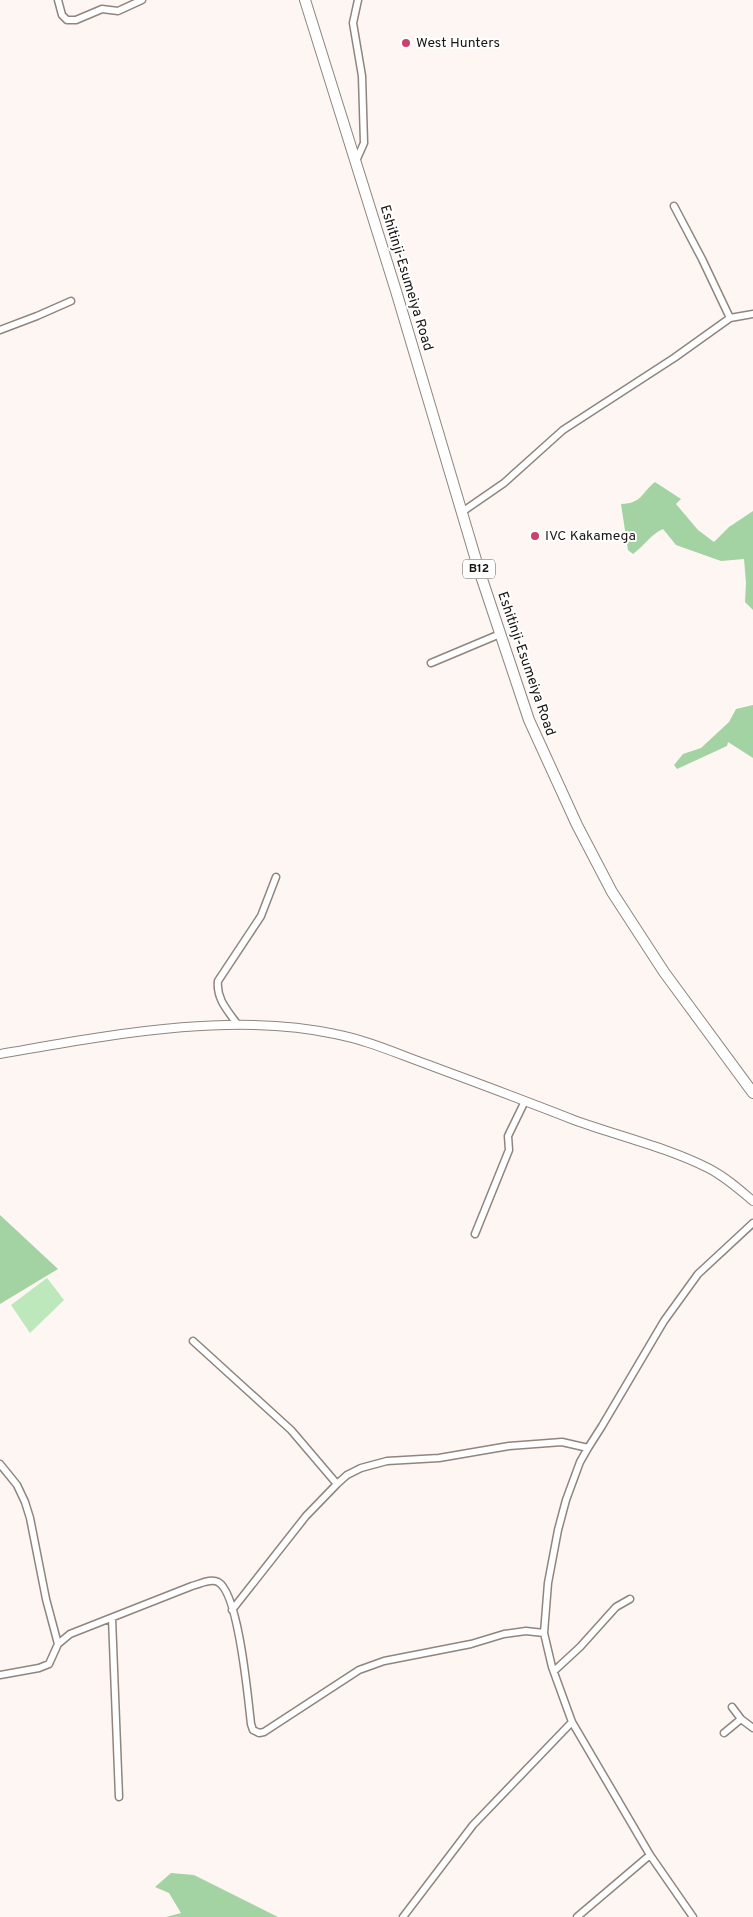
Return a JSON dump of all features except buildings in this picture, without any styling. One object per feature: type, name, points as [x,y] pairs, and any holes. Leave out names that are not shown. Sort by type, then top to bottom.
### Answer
[{"type":"highway","name":"Eshitinji-Esumeiya Road","points":[[305,0],[462,512],[529,720],[577,825],[612,892],[664,972],[753,1093]]},
{"type":"street","points":[[58,0],[62,15],[67,20],[76,20],[102,9],[118,11],[142,0]]},
{"type":"street","points":[[355,162],[364,143],[362,76],[354,23],[358,0]]},
{"type":"street","points":[[674,206],[730,318]]},
{"type":"street","points":[[0,330],[71,301]]},
{"type":"street","points":[[462,512],[504,484],[562,430],[674,358],[730,318],[753,314]]},
{"type":"street","points":[[431,663],[500,634]]},
{"type":"street","points":[[238,1025],[221,1000],[217,990],[218,981],[261,916],[276,877]]},
{"type":"street","points":[[0,1054],[97,1037],[180,1028],[238,1025],[280,1026],[336,1034],[399,1054],[601,1130],[679,1155],[710,1169],[753,1201]]},
{"type":"street","points":[[475,1234],[509,1150],[508,1136],[525,1101]]},
{"type":"street","points":[[693,1917],[650,1855],[572,1722],[554,1671],[544,1633],[548,1583],[558,1530],[566,1500],[580,1462],[664,1321],[692,1282],[698,1274],[753,1223]]},
{"type":"street","points":[[193,1341],[292,1430],[337,1484]]},
{"type":"street","points":[[232,1610],[306,1516],[347,1475],[360,1468],[387,1462],[439,1458],[509,1446],[562,1442],[588,1448]]},
{"type":"street","points":[[0,1464],[17,1485],[25,1502],[30,1518],[46,1599],[58,1644]]},
{"type":"street","points":[[0,1675],[39,1668],[49,1664],[58,1644],[70,1634],[212,1580],[219,1582],[225,1588],[241,1636],[251,1724],[259,1734],[359,1670],[384,1661],[471,1644],[504,1634],[544,1633]]},
{"type":"street","points":[[554,1671],[580,1647],[616,1607],[630,1598]]},
{"type":"street","points":[[112,1618],[119,1797]]},
{"type":"street","points":[[732,1707],[753,1728]]},
{"type":"street","points":[[724,1733],[742,1719]]},
{"type":"street","points":[[403,1917],[473,1825],[572,1722]]},
{"type":"street","points":[[577,1917],[650,1855]]},
{"type":"green space","points":[[655,482],[681,499],[676,504],[698,530],[714,542],[729,527],[753,511],[753,610],[745,602],[744,559],[721,561],[676,545],[663,529],[633,554],[628,550],[621,504],[637,500]]},
{"type":"green space","points":[[753,705],[753,758],[728,742],[727,746],[677,769],[674,765],[683,754],[701,748],[729,722],[736,709]]},
{"type":"green space","points":[[0,1215],[58,1269],[0,1304]]},
{"type":"green space","points":[[47,1278],[64,1300],[30,1333],[11,1305]]},
{"type":"green space","points":[[171,1873],[194,1875],[278,1917],[166,1917],[181,1913],[169,1893],[155,1887]]},
{"type":"place","name":"West Hunters","points":[[406,43]]},
{"type":"place","name":"IVC Kakamega","points":[[535,536]]}]
